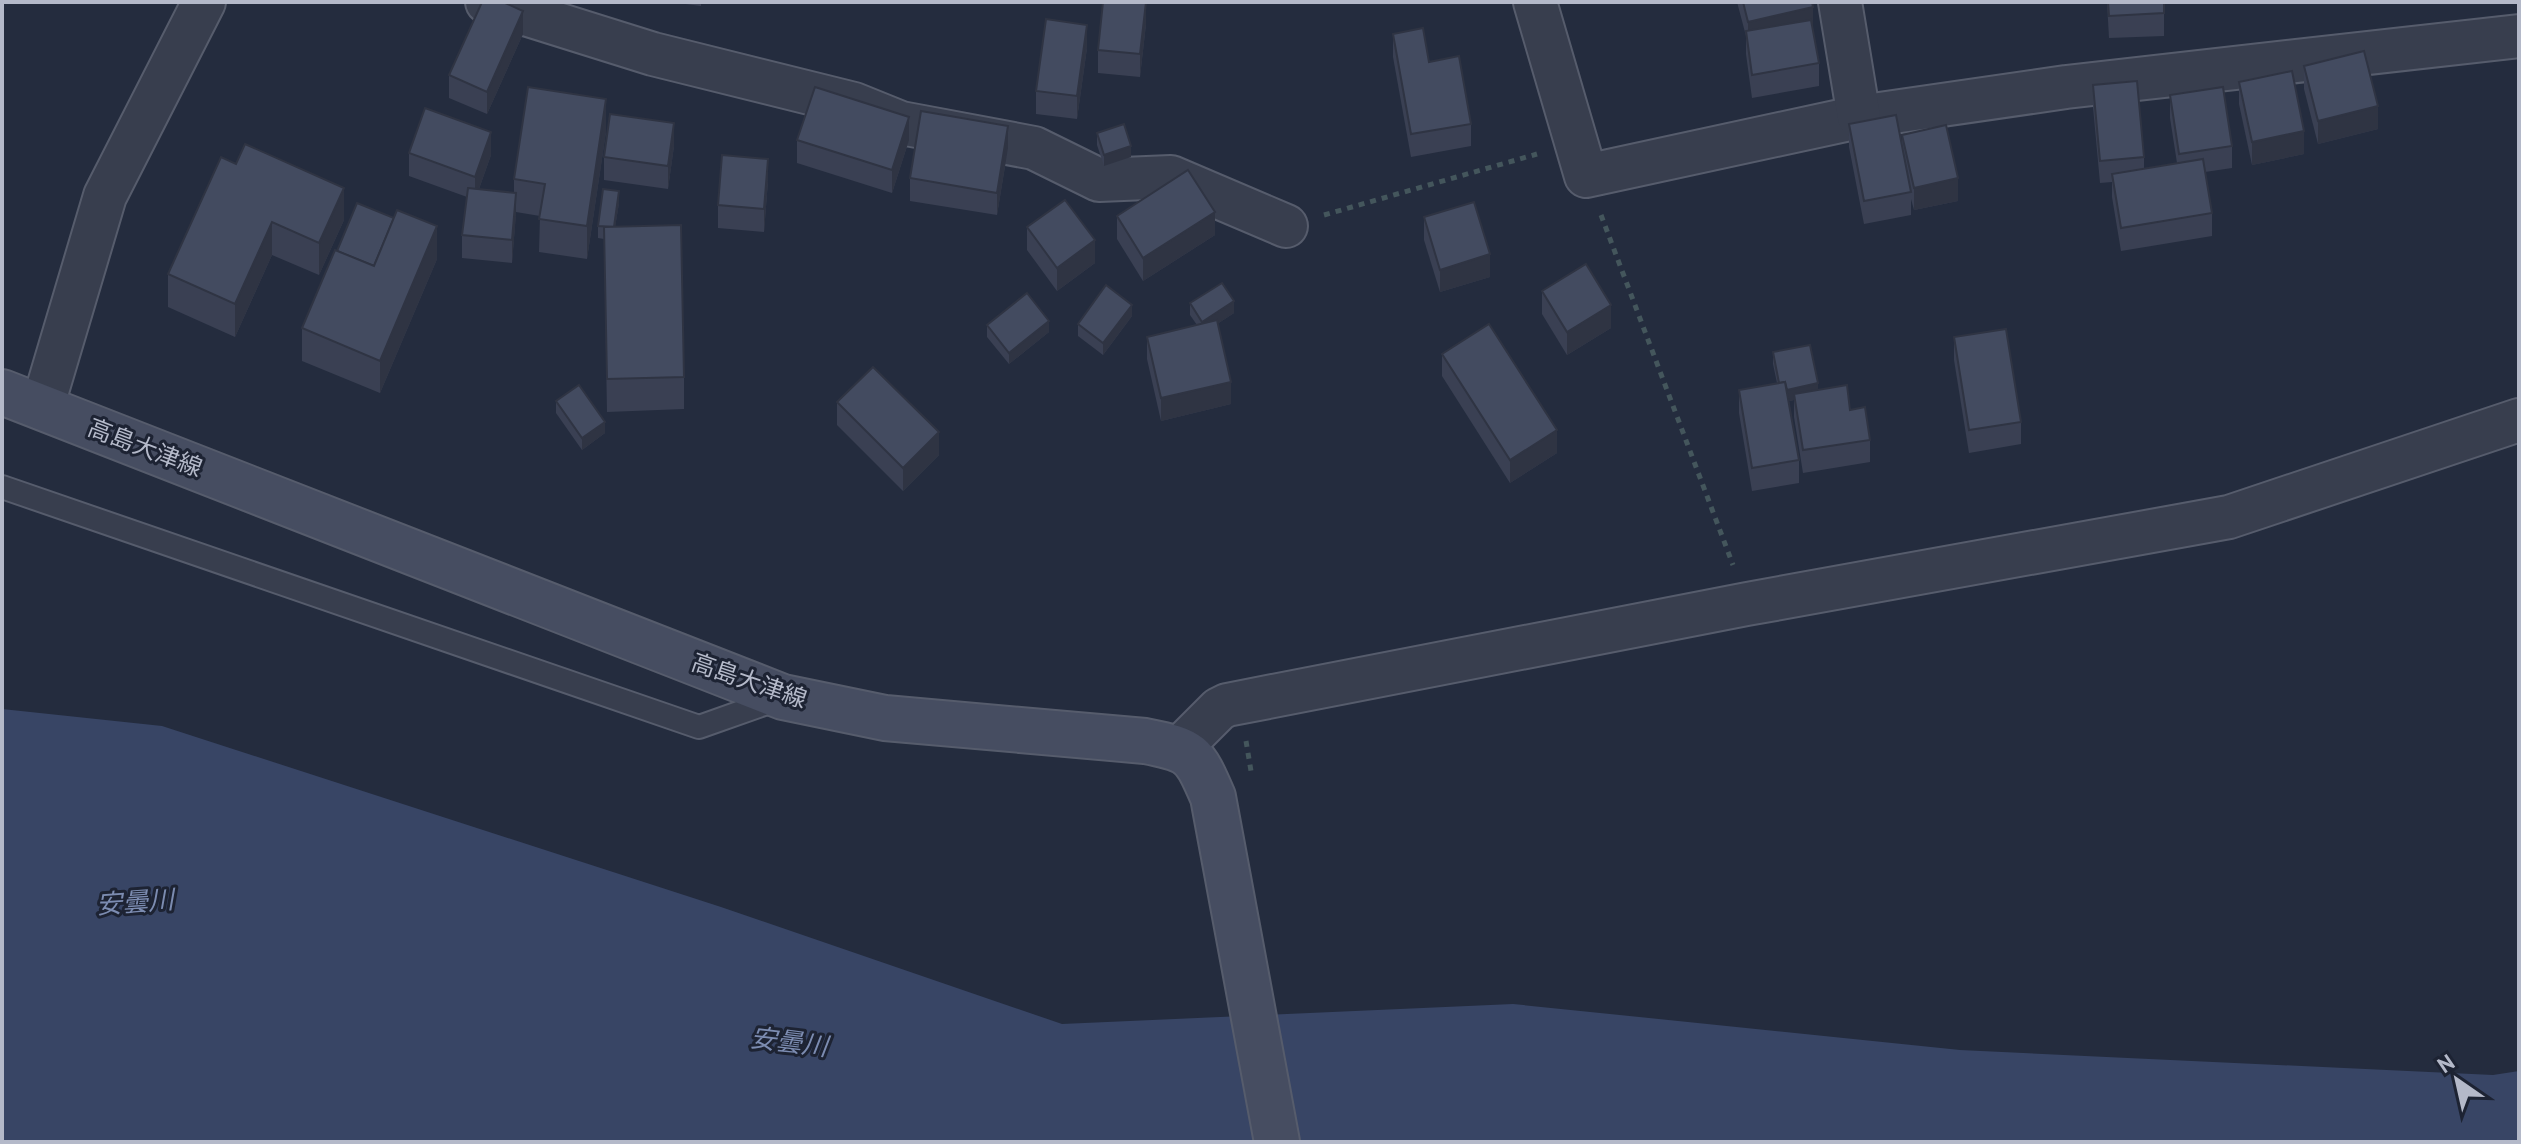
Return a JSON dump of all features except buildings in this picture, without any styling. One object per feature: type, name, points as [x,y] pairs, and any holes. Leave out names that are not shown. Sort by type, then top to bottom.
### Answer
[{"type":"main road","name":"高島大津線","points":[[2,392],[783,697],[885,718],[1130,740],[1180,748]]},
{"type":"main road","points":[[1180,748],[1200,765],[1213,797],[1277,1142]]},
{"type":"street","points":[[42,408],[105,196],[204,2]]},
{"type":"street","points":[[487,2],[653,54],[854,104],[901,123],[1034,148],[1099,180],[1171,177],[1286,226]]},
{"type":"street","points":[[1535,2],[1581,159],[2066,87],[2519,36]]},
{"type":"street","points":[[1840,2],[1859,117]]},
{"type":"street","points":[[1180,748],[1219,709],[1227,705],[1747,604],[2229,517],[2519,420]]},
{"type":"lane","points":[[2,487],[699,727],[783,697]]},
{"type":"path","points":[[1286,226],[1581,159],[1747,604]]},
{"type":"water","name":"安曇川","points":[[2,709],[162,726],[721,907],[1062,1024],[1513,1004],[1960,1050],[2493,1075],[2519,1071],[2519,1142],[2,1142]]}]
